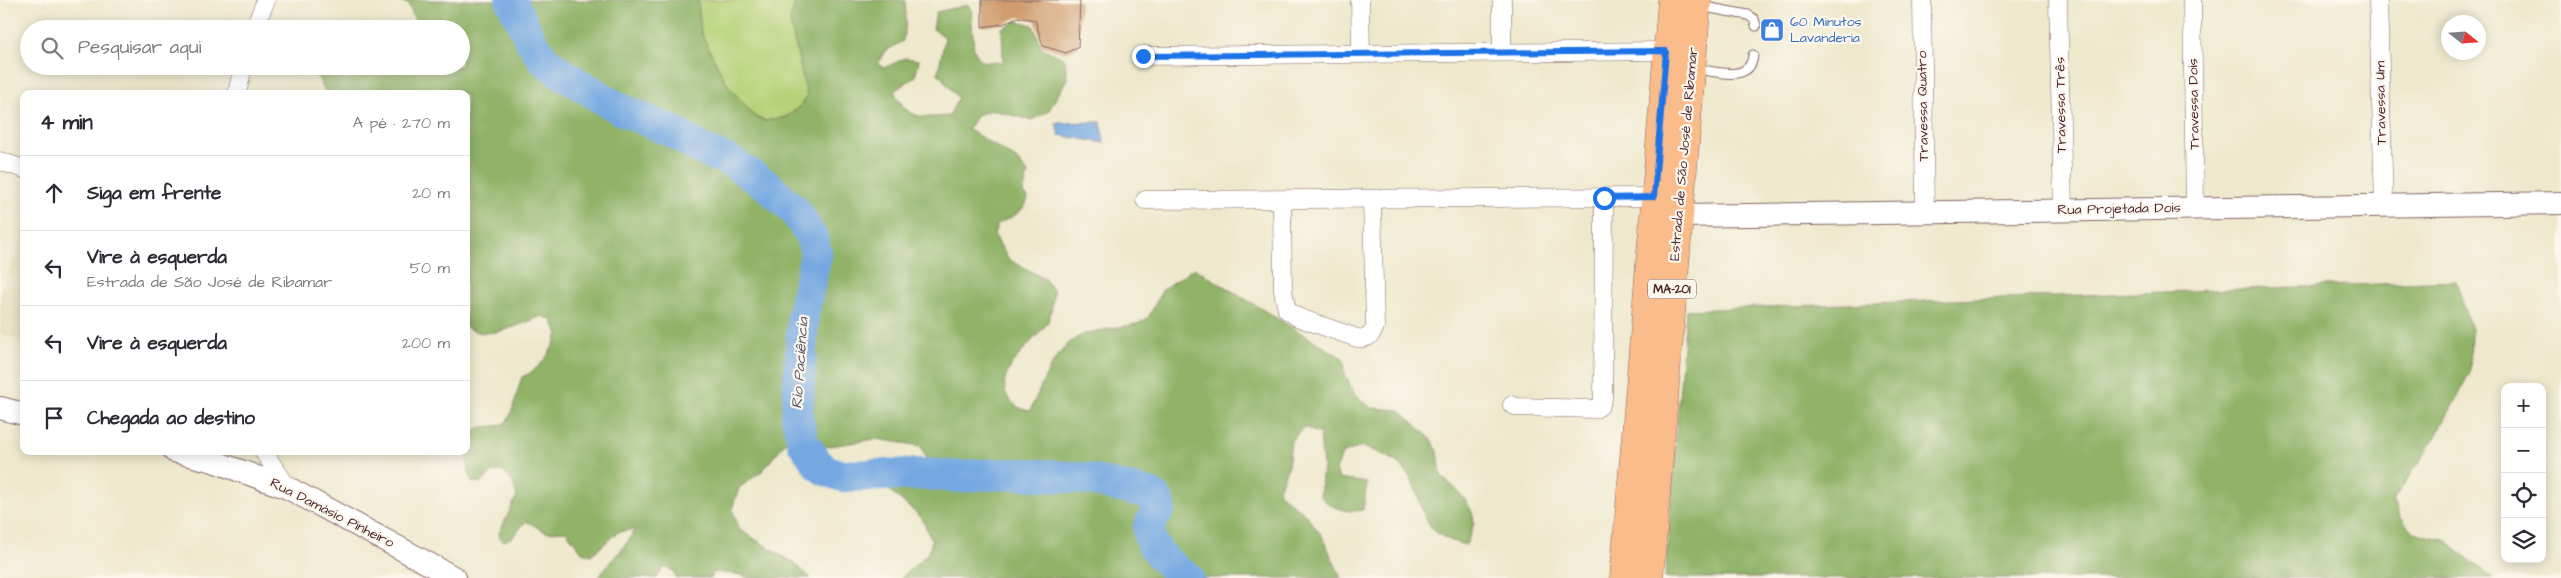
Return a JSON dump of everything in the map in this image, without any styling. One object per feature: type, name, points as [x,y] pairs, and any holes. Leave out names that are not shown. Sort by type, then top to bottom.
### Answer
[{"type":"main road","name":"Estrada de São José de Ribamar","points":[[1624,578],[1666,51],[1688,2]]},
{"type":"main road","name":"Estrada de São José de Ribamar","points":[[1648,578],[1691,68],[1688,2]]},
{"type":"street","points":[[258,20],[266,0]]},
{"type":"street","points":[[1360,0],[1361,54]]},
{"type":"street","points":[[1502,0],[1502,52]]},
{"type":"street","name":"Travessa Quatro","points":[[1922,0],[1925,212]]},
{"type":"street","name":"Travessa Três","points":[[2058,0],[2063,210]]},
{"type":"street","name":"Travessa Dois","points":[[2192,0],[2195,208]]},
{"type":"street","name":"Travessa Um","points":[[2378,0],[2384,206]]},
{"type":"street","points":[[1143,56],[1666,51]]},
{"type":"street","points":[[237,90],[240,75]]},
{"type":"street","points":[[0,161],[20,168]]},
{"type":"street","points":[[1145,200],[1654,197]]},
{"type":"street","points":[[1512,405],[1517,407],[1595,409],[1600,406],[1603,399],[1604,198]]},
{"type":"street","points":[[1282,200],[1284,291],[1287,310],[1297,317],[1357,338],[1366,338],[1372,334],[1375,327],[1372,199]]},
{"type":"street","name":"Rua Projetada Dois","points":[[1678,216],[2561,203]]},
{"type":"street","points":[[0,408],[20,413]]},
{"type":"street","name":"Rua Damásio Pinheiro","points":[[190,455],[210,460],[288,488],[455,578]]},
{"type":"street","points":[[265,455],[288,488]]},
{"type":"lane","points":[[1688,2],[1748,15],[1754,19],[1756,26]]},
{"type":"lane","points":[[1691,68],[1740,74],[1747,71],[1753,64],[1753,54]]},
{"type":"shaded area","points":[[20,246],[20,340],[0,333],[0,293]]},
{"type":"green space","points":[[398,0],[698,0],[701,33],[727,84],[755,117],[765,121],[786,117],[801,106],[807,96],[790,21],[796,0],[905,0],[906,23],[903,41],[884,52],[878,64],[884,68],[905,58],[919,60],[915,77],[894,91],[904,107],[910,112],[923,117],[949,116],[958,98],[938,73],[945,37],[933,29],[936,12],[968,5],[971,9],[974,50],[981,61],[1003,63],[1002,28],[1017,21],[1033,25],[1042,48],[1065,59],[1067,79],[1048,112],[1031,120],[992,110],[977,115],[968,129],[1016,159],[1028,173],[1023,194],[1028,197],[1027,202],[1021,210],[998,224],[994,234],[1008,259],[1045,279],[1054,292],[1049,320],[1010,368],[1005,387],[1010,400],[1018,407],[1030,411],[1045,377],[1067,345],[1088,333],[1137,324],[1148,318],[1163,289],[1194,268],[1344,359],[1344,372],[1355,395],[1372,408],[1399,410],[1429,437],[1438,451],[1441,476],[1463,498],[1472,512],[1473,526],[1466,545],[1450,540],[1431,528],[1409,476],[1400,465],[1388,457],[1361,446],[1342,454],[1336,470],[1339,479],[1367,483],[1363,510],[1345,510],[1329,504],[1320,496],[1323,467],[1320,434],[1304,427],[1291,441],[1288,466],[1278,492],[1306,515],[1322,536],[1341,578],[901,578],[928,553],[932,541],[922,518],[882,484],[927,460],[921,446],[876,439],[824,447],[804,438],[789,438],[762,471],[739,488],[732,509],[740,530],[794,563],[811,578],[747,578],[743,575],[713,572],[712,578],[676,578],[672,570],[663,568],[657,578],[599,578],[607,565],[623,548],[634,529],[618,532],[591,555],[582,552],[566,531],[546,532],[526,521],[513,537],[504,541],[500,538],[499,533],[517,496],[513,483],[503,471],[493,472],[481,483],[472,482],[467,461],[467,455],[470,455],[470,436],[477,429],[500,425],[507,421],[522,377],[540,365],[558,334],[552,320],[542,316],[514,327],[494,332],[484,333],[470,329],[470,90],[325,90],[317,76],[470,75],[470,20],[415,20],[408,4]]},
{"type":"green space","points":[[698,0],[796,0],[790,21],[807,96],[797,110],[786,117],[775,120],[759,119],[749,111],[725,79],[700,30]]},
{"type":"green space","points":[[2456,281],[2471,329],[2470,373],[2434,440],[2393,500],[2400,517],[2413,532],[2445,540],[2492,578],[1665,578],[1686,310]]},
{"type":"water","points":[[1101,122],[1104,143],[1059,135],[1056,123]]},
{"type":"building","points":[[982,0],[1080,0],[1078,47],[1066,53],[1043,46],[1035,20],[1018,17],[1003,24],[982,27]]},
{"type":"waterway","name":"Rio Paciência","points":[[511,0],[531,41],[545,61],[618,108],[671,131],[704,151],[730,161],[768,186],[796,212],[812,238],[816,254],[803,315],[797,417],[803,443],[818,464],[825,470],[842,476],[924,474],[963,477],[1021,474],[1068,477],[1087,479],[1150,494],[1157,499],[1160,507],[1149,528],[1151,542],[1168,563],[1188,578]]},
{"type":"place","name":"60 Minutos Lavanderia","points":[[1772,30]]},
{"type":"route","points":[[1143,56],[1666,51],[1654,197],[1604,198]]}]
